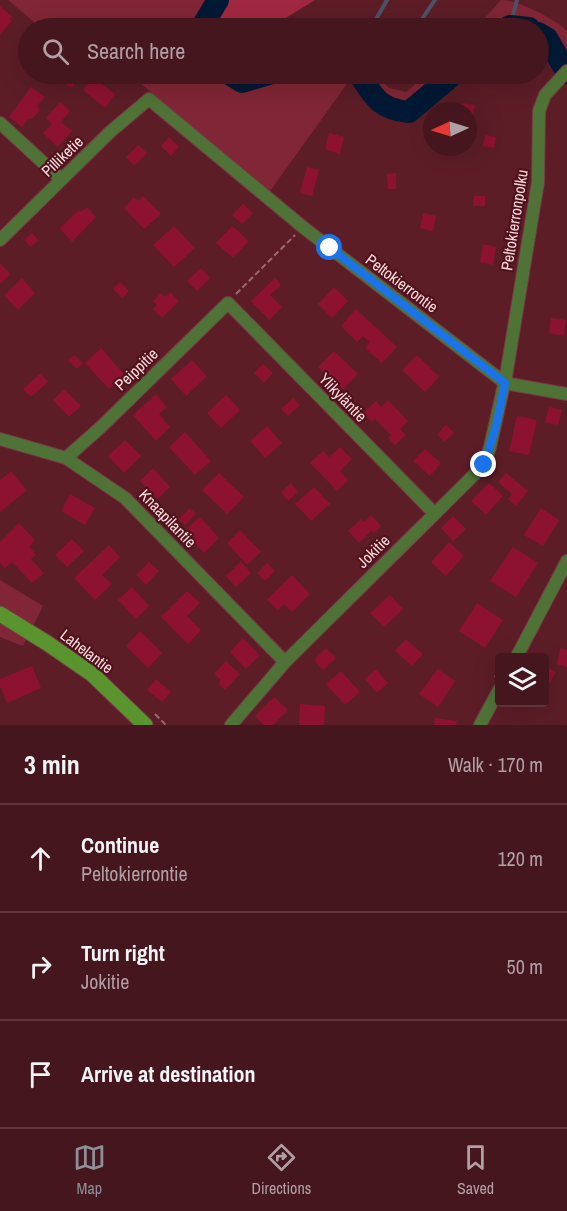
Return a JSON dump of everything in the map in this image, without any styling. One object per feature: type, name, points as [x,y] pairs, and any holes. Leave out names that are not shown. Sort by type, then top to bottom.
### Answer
[{"type":"main road","name":"Lahelantie","points":[[0,614],[92,674],[146,725]]},
{"type":"street","name":"Peltokierronpolku","points":[[505,383],[538,182],[538,111],[545,95],[562,76]]},
{"type":"street","name":"Peltokierrontie","points":[[149,99],[304,228],[505,383],[567,394]]},
{"type":"street","name":"Pilliketie","points":[[0,240],[110,132],[149,99]]},
{"type":"street","points":[[0,123],[61,179]]},
{"type":"street","name":"Peippitie","points":[[66,458],[228,303]]},
{"type":"street","name":"Ylikyläntie","points":[[228,303],[434,513]]},
{"type":"street","name":"Jokitie","points":[[231,725],[285,662],[484,465],[496,426],[505,383]]},
{"type":"street","name":"Knaapilantie","points":[[0,439],[66,458],[125,498],[285,662]]},
{"type":"street","points":[[518,653],[567,561]]},
{"type":"street","points":[[480,725],[495,697]]},
{"type":"path","points":[[228,303],[291,238],[304,228]]},
{"type":"shaded area","points":[[8,0],[224,0],[214,18],[29,18]]},
{"type":"shaded area","points":[[224,0],[315,0],[286,18],[214,18]]},
{"type":"shaded area","points":[[501,0],[517,3],[549,18],[485,18]]},
{"type":"shaded area","points":[[549,18],[567,31],[567,70],[549,48]]},
{"type":"shaded area","points":[[142,84],[347,84],[268,194]]},
{"type":"shaded area","points":[[366,84],[385,84],[389,88],[406,92],[416,84],[447,84],[409,114],[388,112]]},
{"type":"shaded area","points":[[0,580],[43,606],[23,646],[0,637]]},
{"type":"building","points":[[0,6],[12,17],[10,19],[12,21],[0,35]]},
{"type":"building","points":[[88,84],[102,84],[115,94],[105,108],[83,90]]},
{"type":"building","points":[[31,87],[45,97],[38,105],[39,111],[22,127],[9,117]]},
{"type":"building","points":[[60,102],[70,111],[61,122],[72,131],[58,147],[43,133],[52,124],[46,118]]},
{"type":"building","points":[[329,133],[344,137],[340,154],[325,149]]},
{"type":"building","points":[[485,135],[496,137],[494,148],[483,146]]},
{"type":"building","points":[[169,137],[179,147],[171,156],[161,146]]},
{"type":"building","points":[[138,145],[147,153],[134,166],[126,157]]},
{"type":"building","points":[[307,167],[319,170],[312,196],[300,193]]},
{"type":"building","points":[[396,173],[396,189],[388,189],[387,174]]},
{"type":"building","points":[[143,196],[161,214],[144,229],[124,208],[134,197],[138,201]]},
{"type":"building","points":[[474,196],[485,196],[485,206],[473,206]]},
{"type":"building","points":[[243,204],[253,213],[242,224],[232,215]]},
{"type":"building","points":[[87,207],[96,217],[72,242],[60,228],[79,210],[81,212]]},
{"type":"building","points":[[423,213],[436,216],[433,231],[420,228]]},
{"type":"building","points":[[174,226],[195,248],[174,267],[153,245]]},
{"type":"building","points":[[232,226],[249,241],[233,258],[216,243]]},
{"type":"building","points":[[32,233],[38,240],[31,247],[24,240]]},
{"type":"building","points":[[483,244],[496,247],[493,265],[480,262]]},
{"type":"building","points":[[0,263],[10,274],[0,284]]},
{"type":"building","points":[[201,268],[210,278],[197,291],[187,281]]},
{"type":"building","points":[[22,278],[35,293],[18,310],[4,295]]},
{"type":"building","points":[[275,278],[281,285],[270,295],[282,307],[269,320],[251,301]]},
{"type":"building","points":[[120,282],[129,291],[122,298],[113,289]]},
{"type":"building","points":[[334,287],[348,301],[332,318],[318,304]]},
{"type":"building","points":[[170,292],[179,301],[162,318],[153,309],[157,305],[153,301],[161,293],[165,297]]},
{"type":"building","points":[[356,309],[397,347],[382,363],[365,348],[370,342],[363,336],[357,342],[341,326]]},
{"type":"building","points":[[551,318],[566,320],[564,336],[549,333]]},
{"type":"building","points":[[101,348],[125,375],[109,389],[85,363]]},
{"type":"building","points":[[334,351],[358,374],[342,390],[318,367]]},
{"type":"building","points":[[74,355],[83,363],[77,369],[68,360]]},
{"type":"building","points":[[417,355],[439,377],[425,392],[402,370]]},
{"type":"building","points":[[192,360],[207,376],[186,396],[171,379]]},
{"type":"building","points":[[263,364],[273,373],[264,383],[254,373]]},
{"type":"building","points":[[41,373],[48,382],[31,397],[23,389]]},
{"type":"building","points":[[64,389],[81,406],[69,417],[53,400]]},
{"type":"building","points":[[156,394],[167,407],[159,414],[170,427],[156,441],[133,415]]},
{"type":"building","points":[[226,395],[240,410],[221,428],[207,413]]},
{"type":"building","points":[[293,398],[300,405],[288,416],[281,409]]},
{"type":"building","points":[[388,400],[408,421],[400,429],[406,435],[395,445],[388,438],[391,435],[375,419],[372,422],[363,413],[376,401],[381,407]]},
{"type":"building","points":[[549,407],[562,410],[558,425],[545,422]]},
{"type":"building","points":[[517,416],[537,420],[529,455],[509,451]]},
{"type":"building","points":[[446,425],[454,433],[444,442],[437,434]]},
{"type":"building","points":[[267,426],[282,443],[265,458],[250,441]]},
{"type":"building","points":[[185,432],[211,461],[195,475],[169,447]]},
{"type":"building","points":[[125,440],[141,456],[124,473],[108,456]]},
{"type":"building","points":[[340,447],[352,459],[340,471],[348,480],[337,491],[310,463],[323,451],[329,457]]},
{"type":"building","points":[[425,449],[441,463],[430,476],[413,461]]},
{"type":"building","points":[[153,468],[170,487],[157,499],[140,481]]},
{"type":"building","points":[[11,471],[27,490],[0,512],[0,480]]},
{"type":"building","points":[[219,473],[244,497],[227,514],[202,490]]},
{"type":"building","points":[[506,473],[528,491],[516,506],[508,499],[512,494],[498,482]]},
{"type":"building","points":[[291,483],[298,492],[288,501],[281,492]]},
{"type":"building","points":[[489,483],[503,496],[486,515],[471,501]]},
{"type":"building","points":[[314,487],[330,504],[311,521],[295,504]]},
{"type":"building","points":[[70,494],[95,508],[85,525],[61,511]]},
{"type":"building","points":[[190,508],[196,514],[185,525],[179,519]]},
{"type":"building","points":[[541,508],[559,520],[543,546],[524,535]]},
{"type":"building","points":[[371,515],[381,526],[374,533],[371,531],[359,543],[348,531],[361,519],[364,522]]},
{"type":"building","points":[[453,516],[466,529],[453,541],[441,528]]},
{"type":"building","points":[[200,517],[219,538],[204,553],[184,531]]},
{"type":"building","points":[[19,523],[35,540],[29,546],[36,555],[31,559],[44,573],[32,583],[12,562],[5,568],[0,563],[0,542]]},
{"type":"building","points":[[240,530],[261,552],[247,565],[227,543]]},
{"type":"building","points":[[72,539],[84,551],[67,567],[55,555]]},
{"type":"building","points":[[449,542],[464,556],[446,576],[431,562]]},
{"type":"building","points":[[109,545],[120,557],[102,575],[112,584],[95,600],[74,578]]},
{"type":"building","points":[[513,547],[538,563],[516,597],[490,581]]},
{"type":"building","points":[[241,561],[251,573],[236,587],[226,576]]},
{"type":"building","points":[[149,562],[159,571],[146,585],[136,575]]},
{"type":"building","points":[[267,563],[275,571],[265,581],[257,573]]},
{"type":"building","points":[[292,575],[310,594],[292,612],[284,604],[278,610],[267,600]]},
{"type":"building","points":[[132,587],[149,606],[136,619],[118,600]]},
{"type":"building","points":[[187,591],[200,603],[187,616],[201,630],[188,644],[161,617]]},
{"type":"building","points":[[390,595],[403,609],[384,627],[370,613]]},
{"type":"building","points":[[477,603],[503,620],[485,648],[459,631]]},
{"type":"building","points":[[140,631],[162,653],[148,668],[126,646]]},
{"type":"building","points":[[243,638],[260,655],[246,669],[230,652]]},
{"type":"building","points":[[406,639],[423,654],[412,666],[395,651]]},
{"type":"building","points":[[326,648],[336,658],[323,670],[314,660]]},
{"type":"building","points":[[560,648],[567,650],[567,667],[557,665]]},
{"type":"building","points":[[226,661],[240,674],[225,690],[218,684],[221,680],[214,674]]},
{"type":"building","points":[[32,666],[41,688],[7,703],[0,686],[0,679]]},
{"type":"building","points":[[549,668],[556,672],[549,684]]},
{"type":"building","points":[[376,669],[388,683],[377,693],[365,679]]},
{"type":"building","points":[[438,669],[455,681],[438,707],[419,694]]},
{"type":"building","points":[[341,671],[360,692],[345,705],[326,684]]},
{"type":"building","points":[[156,679],[171,692],[162,702],[147,690]]},
{"type":"building","points":[[274,697],[288,710],[273,725],[264,725],[255,716]]},
{"type":"building","points":[[300,704],[325,706],[324,725],[299,725]]},
{"type":"building","points":[[435,718],[457,721],[456,725],[434,725]]},
{"type":"waterway","points":[[207,18],[218,0]]},
{"type":"waterway","points":[[377,18],[387,0]]},
{"type":"waterway","points":[[423,18],[435,0]]},
{"type":"waterway","points":[[512,18],[517,0]]},
{"type":"waterway","points":[[549,42],[567,73]]},
{"type":"waterway","points":[[366,84],[384,105],[409,112],[442,84]]},
{"type":"route","points":[[330,248],[505,383],[496,426],[484,465]]}]
